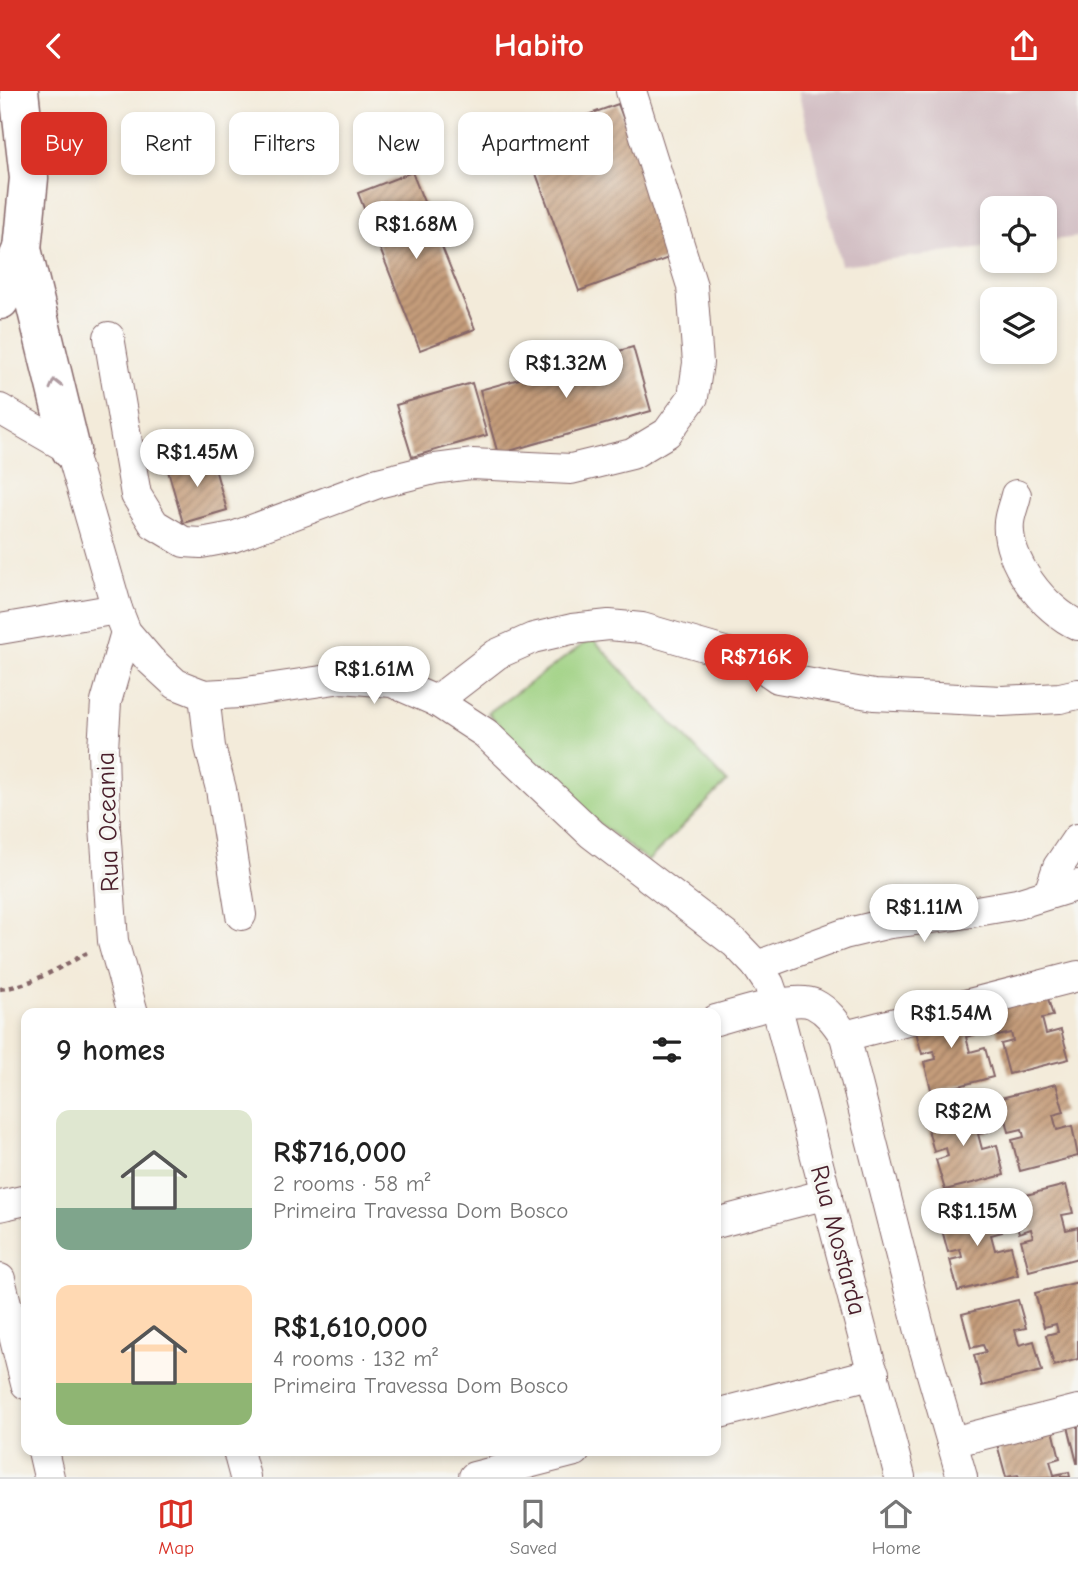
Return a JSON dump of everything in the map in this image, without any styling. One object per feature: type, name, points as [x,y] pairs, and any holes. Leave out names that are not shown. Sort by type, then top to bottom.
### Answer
[{"type":"highway","points":[[0,300],[22,249],[29,178],[19,91]]},
{"type":"highway","points":[[22,249],[71,450]]},
{"type":"street","points":[[109,337],[136,495],[155,524],[184,542],[201,543],[233,537],[378,483],[434,469],[472,464],[571,469],[632,454],[667,433],[692,397],[698,363],[692,286],[631,91]]},
{"type":"street","points":[[0,409],[71,450],[121,620],[150,660],[176,684],[204,695],[210,747],[221,789],[241,915]]},
{"type":"street","points":[[1016,495],[1009,522],[1011,547],[1032,586],[1048,605],[1056,614],[1078,625]]},
{"type":"street","points":[[0,629],[121,620]]},
{"type":"street","name":"Rua Oceania","points":[[121,620],[106,702],[103,748],[105,827],[113,941],[132,1008]]},
{"type":"street","points":[[436,701],[497,654],[533,638],[572,629],[609,625],[642,628],[752,660],[778,678],[874,695],[1002,701],[1060,698],[1078,694]]},
{"type":"street","name":"Rua Mostarda","points":[[204,695],[240,693],[342,678],[392,682],[436,701],[485,733],[593,834],[735,943],[757,966],[769,983],[776,1004],[900,1477]]},
{"type":"street","points":[[1049,893],[1058,867],[1077,839]]},
{"type":"street","points":[[757,966],[844,934],[890,923],[1017,904],[1078,885]]},
{"type":"street","points":[[845,1036],[1078,976]]},
{"type":"street","points":[[721,1019],[776,1004],[811,1002],[829,1014],[845,1036],[923,1343],[962,1477]]},
{"type":"street","points":[[721,1222],[827,1194]]},
{"type":"street","points":[[0,1206],[21,1201]]},
{"type":"street","points":[[0,1279],[21,1364]]},
{"type":"street","points":[[721,1413],[874,1373]]},
{"type":"street","points":[[952,1442],[1078,1410]]},
{"type":"street","points":[[44,1456],[49,1477]]},
{"type":"street","points":[[239,1456],[245,1477]]},
{"type":"street","points":[[474,1477],[556,1456]]},
{"type":"path","points":[[0,989],[48,973],[113,941]]},
{"type":"shaded area","points":[[798,91],[1078,91],[1078,237],[1057,240],[1057,196],[980,196],[980,248],[841,265]]},
{"type":"green space","points":[[592,638],[727,782],[648,861],[585,813],[488,713]]},
{"type":"building","points":[[618,104],[674,256],[579,291],[537,175],[613,175],[613,112],[596,112]]},
{"type":"building","points":[[404,175],[413,175],[475,329],[420,350],[358,193]]},
{"type":"building","points":[[633,347],[651,411],[498,454],[480,390]]},
{"type":"building","points":[[472,383],[487,435],[412,457],[396,405]]},
{"type":"building","points":[[211,455],[227,510],[183,523],[167,467]]},
{"type":"building","points":[[1045,988],[1053,1016],[1042,1018],[1046,1034],[1061,1030],[1069,1059],[1009,1074],[1001,1044],[1013,1041],[1011,1033],[998,1036],[990,1002]]},
{"type":"building","points":[[969,1006],[976,1034],[966,1037],[970,1052],[985,1048],[993,1077],[932,1093],[924,1062],[936,1059],[934,1051],[922,1054],[913,1021]]},
{"type":"building","points":[[1056,1084],[1064,1112],[1053,1115],[1057,1130],[1072,1126],[1078,1156],[1020,1171],[1012,1140],[1024,1137],[1022,1129],[1009,1132],[1001,1098]]},
{"type":"building","points":[[981,1104],[988,1132],[978,1134],[982,1149],[997,1145],[1004,1175],[945,1190],[936,1160],[948,1156],[946,1148],[934,1152],[925,1118]]},
{"type":"building","points":[[1066,1185],[1073,1213],[1062,1215],[1066,1230],[1078,1227],[1078,1258],[1029,1271],[1021,1240],[1033,1237],[1031,1229],[1019,1233],[1010,1199]]},
{"type":"building","points":[[995,1205],[1002,1232],[991,1235],[995,1250],[1011,1246],[1018,1275],[958,1291],[950,1260],[962,1257],[960,1249],[948,1252],[939,1219]]},
{"type":"building","points":[[1078,1282],[1078,1359],[1054,1366],[1046,1335],[1058,1332],[1056,1324],[1044,1327],[1035,1293]]},
{"type":"building","points":[[1018,1300],[1026,1328],[1015,1330],[1019,1345],[1034,1341],[1042,1371],[982,1386],[974,1355],[986,1352],[983,1345],[971,1348],[962,1314]]},
{"type":"building","points":[[1078,1423],[1078,1463],[1077,1463],[1068,1426]]},
{"type":"building","points":[[1053,1430],[1060,1458],[1050,1461],[1054,1475],[1069,1472],[1070,1477],[1006,1477],[997,1444]]}]
